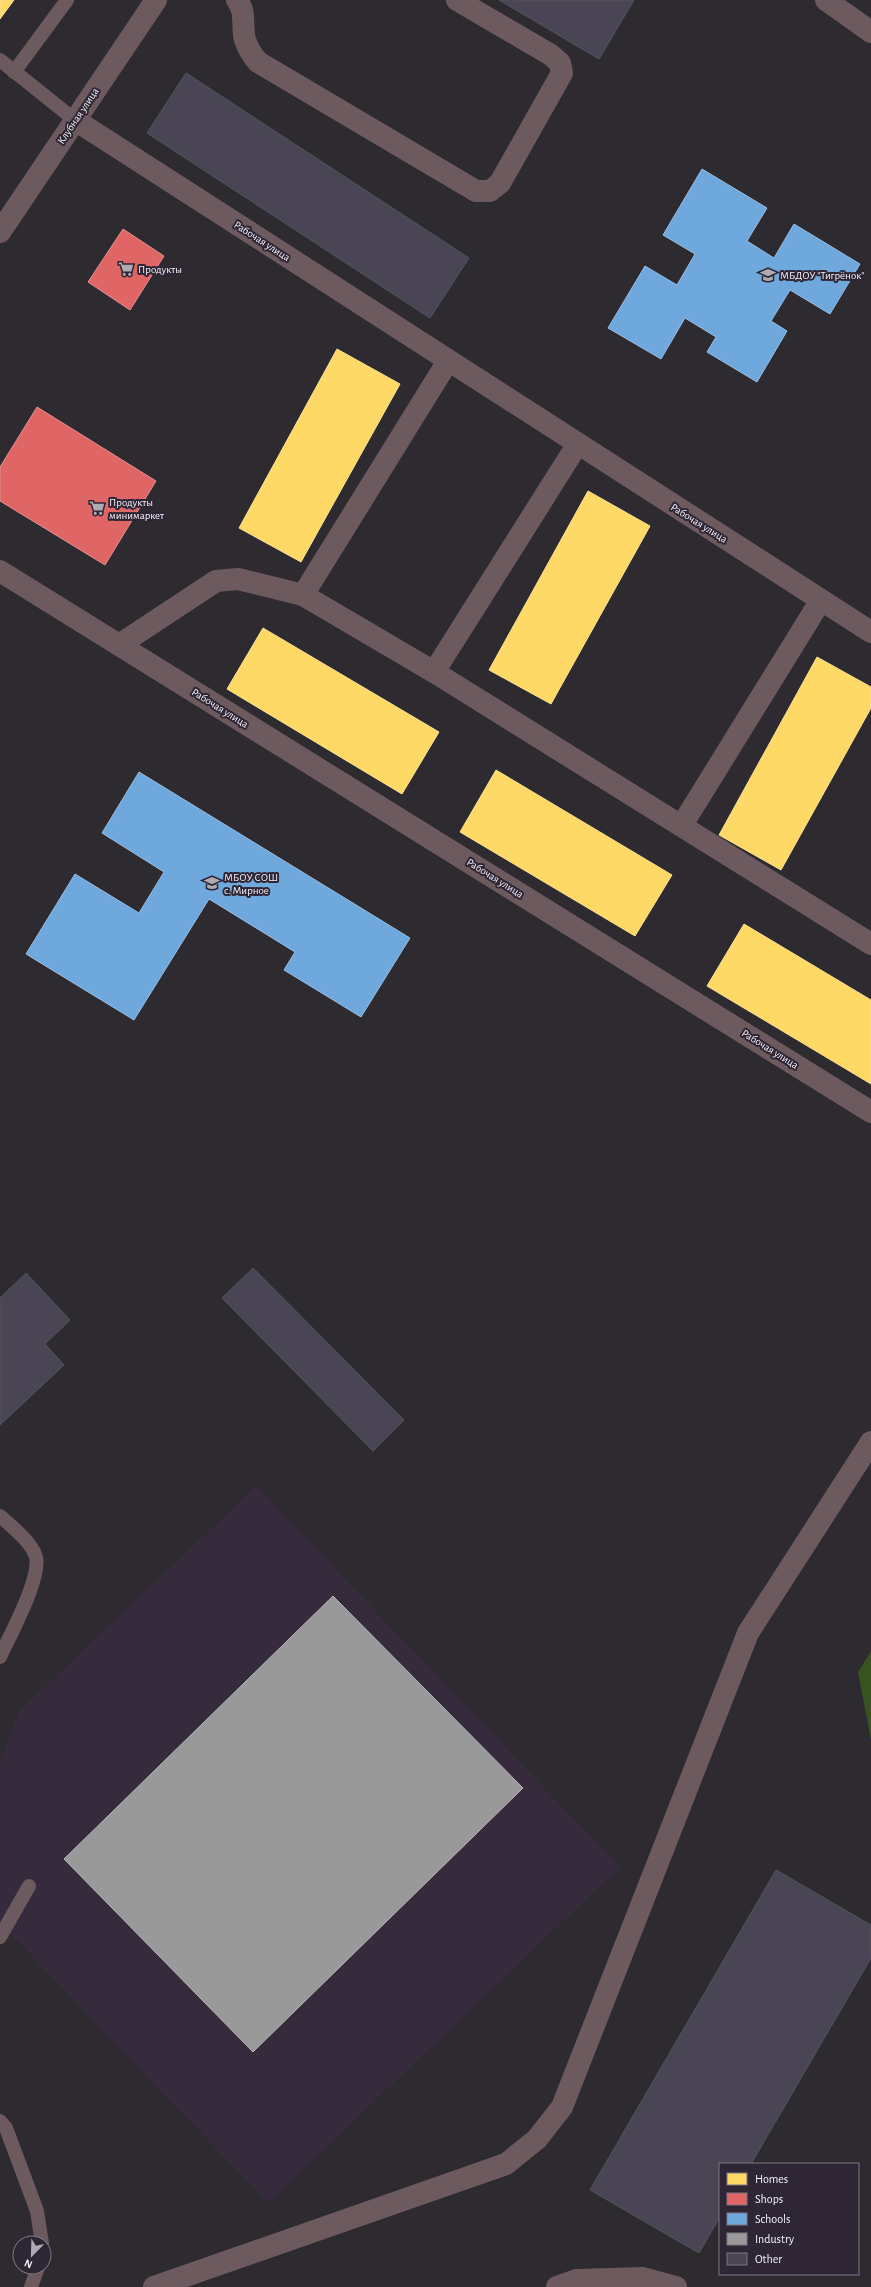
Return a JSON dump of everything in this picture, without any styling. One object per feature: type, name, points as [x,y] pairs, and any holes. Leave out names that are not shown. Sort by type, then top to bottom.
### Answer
[{"type":"street","name":"Клубная улица","points":[[0,232],[156,0]]},
{"type":"street","points":[[237,0],[244,14],[244,39],[250,52],[258,62],[476,191],[490,191],[500,183],[562,73],[560,63],[551,56],[457,0]]},
{"type":"street","points":[[830,1],[871,32]]},
{"type":"street","name":"Рабочая улица","points":[[75,120],[577,445],[871,632]]},
{"type":"street","points":[[303,595],[448,361]]},
{"type":"street","points":[[434,672],[577,445]]},
{"type":"street","name":"Рабочая улица","points":[[0,571],[871,1112]]},
{"type":"street","points":[[119,645],[216,581],[238,579],[303,595],[434,672],[871,944]]},
{"type":"street","points":[[682,825],[821,600]]},
{"type":"street","points":[[154,2287],[506,2164],[538,2139],[562,2107],[748,1633],[871,1442]]},
{"type":"street","points":[[557,2287],[577,2280],[643,2278],[676,2287]]},
{"type":"lane","points":[[14,72],[67,0]]},
{"type":"lane","points":[[0,60],[75,120]]},
{"type":"lane","points":[[0,1516],[23,1536],[36,1556],[35,1578],[0,1657]]},
{"type":"lane","points":[[0,1937],[29,1886]]},
{"type":"lane","points":[[0,2121],[6,2128],[37,2211],[41,2235]]},
{"type":"lane","points":[[30,2287],[35,2275]]},
{"type":"shaded area","points":[[256,1486],[620,1867],[268,2203],[0,1923],[0,1764],[19,1711]]},
{"type":"green space","points":[[871,1651],[871,1740],[858,1672]]},
{"type":"building: Homes","points":[[0,0],[14,0],[0,19]]},
{"type":"building: Homes","points":[[337,349],[400,384],[301,562],[239,528]]},
{"type":"building: Homes","points":[[588,491],[650,526],[551,704],[489,670]]},
{"type":"building: Homes","points":[[263,628],[439,732],[402,794],[227,689]]},
{"type":"building: Homes","points":[[817,657],[871,687],[871,708],[781,870],[719,835]]},
{"type":"building: Homes","points":[[496,770],[672,875],[635,936],[460,832]]},
{"type":"building: Homes","points":[[744,924],[871,1000],[871,1084],[707,986]]},
{"type":"building: Shops","name":"Продукты","points":[[123,229],[164,256],[130,310],[88,282]]},
{"type":"building: Shops","points":[[37,407],[156,481],[105,565],[0,501],[0,467]]},
{"type":"building: Schools","name":"МБДОУ \"Тигрёнок\"","points":[[702,169],[767,208],[747,241],[774,258],[794,224],[860,264],[830,314],[790,290],[771,321],[787,331],[757,382],[707,352],[716,337],[685,318],[661,359],[608,328],[645,266],[677,285],[695,254],[663,235]]},
{"type":"building: Schools","points":[[139,772],[410,938],[361,1017],[284,970],[295,952],[209,899],[134,1020],[26,954],[75,874],[139,913],[164,872],[102,833]]},
{"type":"building: Industry","points":[[333,1596],[523,1788],[253,2052],[64,1859]]},
{"type":"building: Other","points":[[499,0],[634,0],[599,59]]},
{"type":"building: Other","points":[[186,73],[469,258],[430,318],[147,133]]},
{"type":"building: Other","points":[[253,1268],[404,1420],[373,1451],[222,1298]]},
{"type":"building: Other","points":[[26,1273],[70,1320],[45,1344],[64,1365],[0,1425],[0,1298]]},
{"type":"building: Other","points":[[776,1870],[871,1925],[871,1958],[752,2163],[719,2163],[719,2219],[699,2253],[590,2190]]},
{"type":"place","name":"Продукты","points":[[126,269]]},
{"type":"place","name":"МБДОУ \"Тигрёнок\"","points":[[768,275]]},
{"type":"place","name":"Продукты минимаркет","points":[[97,508]]},
{"type":"place","name":"МБОУ СОШ с. Мирное","points":[[212,883]]}]
